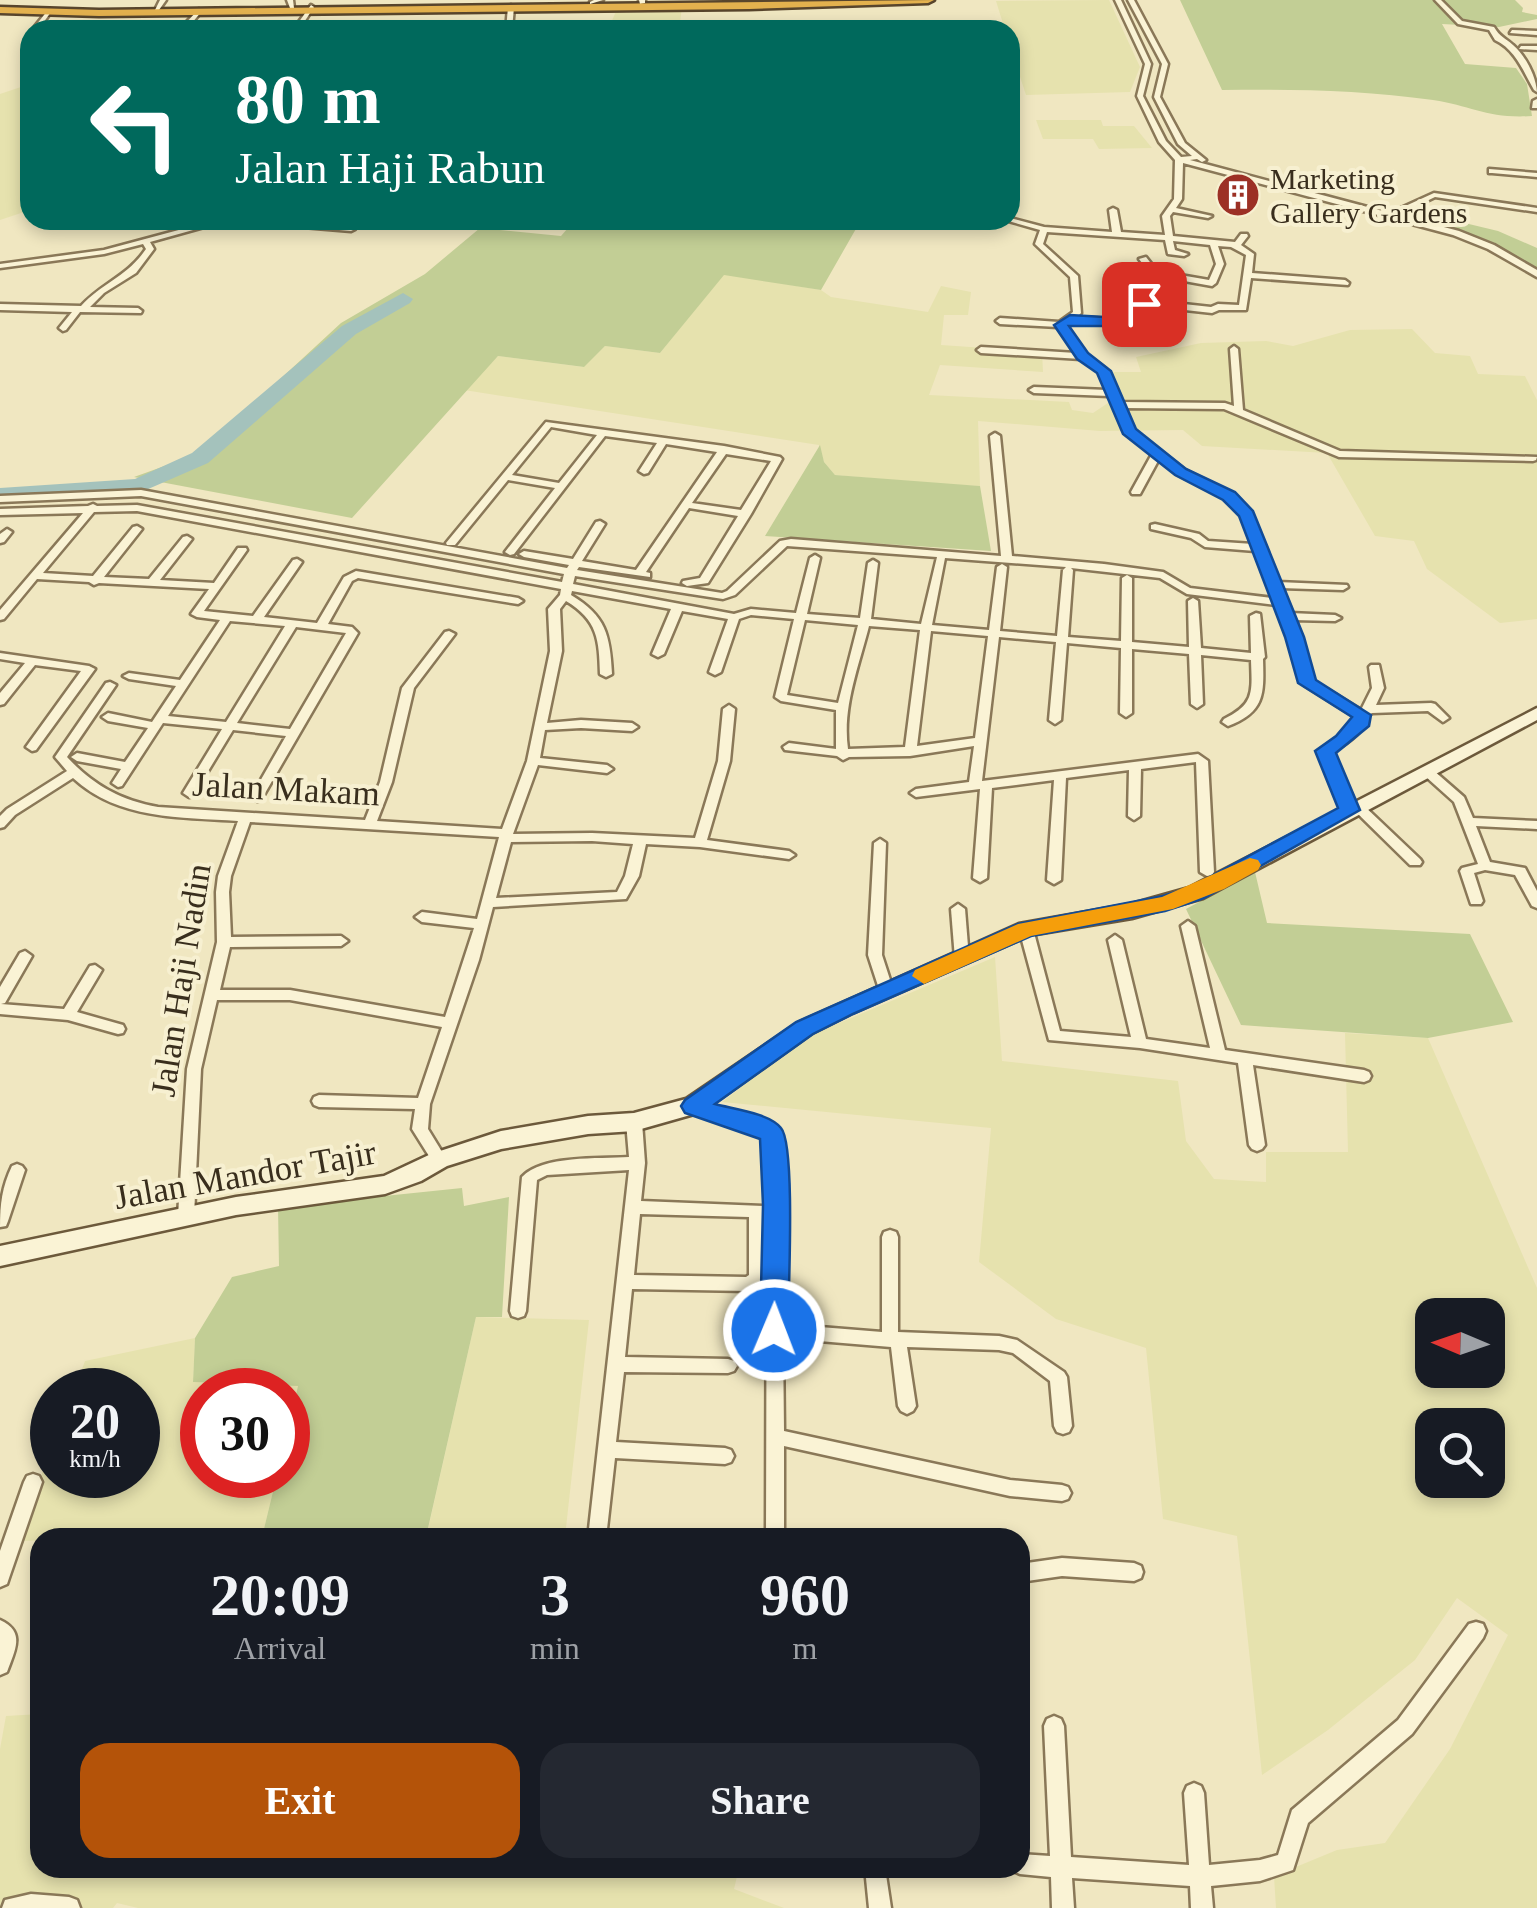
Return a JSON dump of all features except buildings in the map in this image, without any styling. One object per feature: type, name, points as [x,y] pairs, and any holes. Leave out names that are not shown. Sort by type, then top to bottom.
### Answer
[{"type":"highway","points":[[0,9],[199,11],[849,0]]},
{"type":"highway","points":[[458,6],[925,0]]},
{"type":"highway","points":[[0,9],[160,4],[316,7]]},
{"type":"street","points":[[1118,0],[1148,64],[1140,90],[1147,116],[1180,160],[1477,241],[1537,274]]},
{"type":"street","points":[[1131,0],[1164,60],[1165,71],[1156,90],[1165,115],[1182,144],[1212,169]]},
{"type":"street","points":[[1438,0],[1460,23],[1492,28],[1497,39],[1514,50],[1537,90]]},
{"type":"street","points":[[510,20],[511,7]]},
{"type":"street","points":[[191,20],[199,11]]},
{"type":"street","points":[[43,20],[48,12]]},
{"type":"street","points":[[1512,32],[1537,33]]},
{"type":"street","points":[[1521,48],[1537,48]]},
{"type":"street","points":[[1147,116],[1165,115]]},
{"type":"street","points":[[1180,160],[1197,158]]},
{"type":"street","points":[[1180,160],[1178,199],[1166,216],[1171,252],[1184,254]]},
{"type":"street","points":[[1492,170],[1537,176]]},
{"type":"street","points":[[1393,215],[1434,195],[1537,210]]},
{"type":"street","points":[[1170,209],[1208,216]]},
{"type":"street","points":[[1113,210],[1117,235]]},
{"type":"street","points":[[1000,321],[1126,323],[1147,303],[1212,310],[1218,306],[1244,308],[1250,254],[1234,245],[1044,229],[1020,223]]},
{"type":"street","points":[[1044,229],[1038,240],[1042,248],[1074,276],[1077,313],[1065,322]]},
{"type":"street","points":[[0,266],[104,252],[191,230]]},
{"type":"street","points":[[1234,245],[1244,236]]},
{"type":"street","points":[[63,328],[96,291],[122,283],[138,269],[150,249],[144,240]]},
{"type":"street","points":[[1143,259],[1154,273],[1212,283],[1220,264],[1213,242]]},
{"type":"street","points":[[1250,275],[1345,283]]},
{"type":"street","points":[[0,307],[138,311]]},
{"type":"street","points":[[1065,322],[1083,356],[1103,371],[1129,431],[1180,472],[1229,496],[1246,514],[1310,686],[1366,713],[1431,707],[1442,718]]},
{"type":"street","points":[[1234,349],[1239,410]]},
{"type":"street","points":[[981,350],[1083,356]]},
{"type":"street","points":[[1034,390],[1110,393]]},
{"type":"street","points":[[1116,405],[1208,404],[1239,410],[1339,454],[1533,458]]},
{"type":"street","points":[[549,424],[603,433],[778,458],[702,584],[639,574],[569,578],[510,552],[451,543],[549,424]]},
{"type":"street","points":[[510,552],[603,433]]},
{"type":"street","points":[[980,878],[978,743],[1004,563],[995,436]]},
{"type":"street","points":[[644,470],[663,440]]},
{"type":"street","points":[[639,574],[724,449]]},
{"type":"street","points":[[1136,492],[1156,455]]},
{"type":"street","points":[[505,477],[562,486]]},
{"type":"street","points":[[0,499],[141,492],[569,578],[734,618]]},
{"type":"street","points":[[686,505],[746,514]]},
{"type":"street","points":[[0,617],[93,507]]},
{"type":"street","points":[[0,512],[138,508],[569,578],[723,596],[787,542],[1163,575],[1187,591],[1279,602]]},
{"type":"street","points":[[438,1160],[420,1129],[422,1104],[533,761],[556,651],[554,608],[600,524]]},
{"type":"street","points":[[1155,528],[1195,536],[1206,544],[1261,548]]},
{"type":"street","points":[[94,582],[137,529]]},
{"type":"street","points":[[151,584],[187,539]]},
{"type":"street","points":[[242,550],[196,613],[352,630],[258,797]]},
{"type":"street","points":[[816,558],[781,699],[843,707]]},
{"type":"street","points":[[910,752],[926,626],[941,560]]},
{"type":"street","points":[[256,620],[297,562]]},
{"type":"street","points":[[843,756],[843,707],[865,621],[873,564]]},
{"type":"street","points":[[1054,720],[1068,570]]},
{"type":"street","points":[[320,627],[348,579],[356,574],[518,601]]},
{"type":"street","points":[[34,576],[216,586]]},
{"type":"street","points":[[569,578],[600,624],[606,674]]},
{"type":"street","points":[[1126,713],[1128,578]]},
{"type":"street","points":[[1273,585],[1343,587]]},
{"type":"street","points":[[1193,602],[1197,704]]},
{"type":"street","points":[[658,654],[678,606]]},
{"type":"street","points":[[715,672],[734,618],[743,612],[1259,657]]},
{"type":"street","points":[[1228,722],[1254,704],[1259,657],[1256,616]]},
{"type":"street","points":[[1285,616],[1334,618]]},
{"type":"street","points":[[118,783],[228,618]]},
{"type":"street","points":[[188,793],[292,624]]},
{"type":"street","points":[[370,823],[386,782],[408,688],[450,634]]},
{"type":"street","points":[[0,656],[88,669],[32,747]]},
{"type":"street","points":[[0,701],[33,660]]},
{"type":"street","points":[[1375,667],[1378,688],[1362,721],[1343,741],[1326,751],[1354,808],[1415,862]]},
{"type":"street","points":[[129,676],[183,684]]},
{"type":"street","points":[[110,685],[62,754],[75,764],[129,767]]},
{"type":"street","points":[[700,844],[724,761],[729,708]]},
{"type":"street","name":"Jalan Mandor Tajir","points":[[0,1256],[186,1216],[385,1185],[438,1160],[536,1132],[634,1122],[693,1106],[805,1028],[1026,929],[1165,904],[1196,893],[1537,713]]},
{"type":"street","points":[[108,717],[294,733]]},
{"type":"street","points":[[540,727],[632,726]]},
{"type":"street","points":[[789,747],[843,756],[978,743]]},
{"type":"street","points":[[916,794],[979,781],[1198,758],[1202,762],[1208,872]]},
{"type":"street","points":[[533,761],[607,769]]},
{"type":"street","points":[[0,824],[75,764]]},
{"type":"street","name":"Jalan Makam","points":[[75,764],[122,806],[506,836],[641,839],[789,855]]},
{"type":"street","points":[[1134,816],[1136,766]]},
{"type":"street","points":[[1429,773],[1460,800],[1486,866]]},
{"type":"street","points":[[1054,880],[1060,775]]},
{"type":"street","name":"Jalan Haji Nadin","points":[[186,1216],[194,1069],[224,942],[227,922],[223,886],[231,851],[246,816]]},
{"type":"street","points":[[1469,822],[1537,825]]},
{"type":"street","points":[[487,903],[621,896],[632,876],[641,839]]},
{"type":"street","points":[[880,843],[875,955],[887,992]]},
{"type":"street","points":[[1476,902],[1466,873],[1486,866],[1517,870],[1533,883],[1537,903]]},
{"type":"street","points":[[958,909],[962,960]]},
{"type":"street","points":[[422,917],[481,924]]},
{"type":"street","points":[[1188,926],[1219,1054]]},
{"type":"street","points":[[1026,929],[1054,1036],[1140,1043],[1364,1076]]},
{"type":"street","points":[[1115,940],[1140,1043]]},
{"type":"street","points":[[224,942],[341,941]]},
{"type":"street","points":[[0,999],[25,956]]},
{"type":"street","points":[[68,1015],[95,970]]},
{"type":"street","points":[[211,995],[290,995],[450,1023]]},
{"type":"street","points":[[0,1009],[68,1015],[118,1029]]},
{"type":"street","points":[[1244,1058],[1257,1146]]},
{"type":"street","points":[[318,1100],[422,1104]]},
{"type":"street","points":[[693,1106],[765,1129],[772,1135],[776,1205],[775,1528]]},
{"type":"street","points":[[598,1528],[637,1163],[634,1122]]},
{"type":"street","points":[[518,1311],[530,1177],[544,1169],[637,1163]]},
{"type":"street","points":[[0,1220],[16,1170]]},
{"type":"street","points":[[625,1282],[749,1284],[758,1278],[757,1211],[633,1207]]},
{"type":"street","points":[[890,1237],[894,1340],[908,1406]]},
{"type":"street","points":[[774,1330],[1017,1347],[1058,1377],[1063,1426]]},
{"type":"street","points":[[616,1364],[728,1366]]},
{"type":"street","points":[[777,1437],[1010,1488],[1062,1493]]},
{"type":"street","points":[[606,1448],[726,1456]]},
{"type":"street","points":[[0,1578],[30,1488]]},
{"type":"street","points":[[1030,1572],[1062,1567],[1134,1572]]},
{"type":"street","points":[[0,1629],[8,1636],[0,1665]]},
{"type":"street","points":[[1030,1864],[1198,1874],[1268,1871],[1286,1863],[1299,1817],[1404,1727],[1476,1631]]},
{"type":"street","points":[[1054,1726],[1063,1908]]},
{"type":"street","points":[[1194,1793],[1202,1908]]},
{"type":"street","points":[[876,1878],[880,1908]]},
{"type":"street","points":[[13,1908],[67,1908]]},
{"type":"shaded area","points":[[1109,0],[1140,67],[1130,92],[1026,95],[1020,77],[1020,20],[1002,20],[996,1]]},
{"type":"shaded area","points":[[682,7],[680,20],[612,20],[617,9]]},
{"type":"shaded area","points":[[20,87],[20,213],[0,220],[0,94]]},
{"type":"shaded area","points":[[1036,120],[1101,120],[1103,126],[1134,126],[1152,148],[1099,149],[1093,139],[1043,139]]},
{"type":"shaded area","points":[[724,274],[821,290],[831,297],[928,312],[941,286],[971,292],[968,315],[944,315],[941,345],[1042,352],[1043,372],[940,365],[929,395],[1069,402],[1072,410],[1093,413],[1111,401],[1103,372],[1141,372],[1136,357],[1201,343],[1266,341],[1293,346],[1350,330],[1412,329],[1435,353],[1470,356],[1478,374],[1525,376],[1537,400],[1537,619],[1500,623],[1427,569],[1414,541],[1375,536],[1327,453],[1202,446],[1183,430],[1100,431],[978,421],[980,486],[942,484],[835,475],[824,462],[819,445],[464,390],[498,356],[583,367],[605,346],[660,353]]},
{"type":"shaded area","points":[[995,957],[1002,1061],[1178,1081],[1186,1141],[1214,1179],[1266,1182],[1266,1152],[1348,1152],[1345,1033],[1428,1038],[1537,1288],[1537,1908],[1276,1908],[1274,1876],[1337,1850],[1385,1843],[1450,1749],[1508,1635],[1457,1598],[1415,1660],[1328,1730],[1262,1775],[1237,1536],[1163,1519],[1146,1348],[1056,1319],[979,1262],[991,1128],[722,1102],[804,1038]]},
{"type":"shaded area","points":[[476,1317],[589,1320],[566,1528],[428,1528]]},
{"type":"shaded area","points":[[195,1338],[194,1368],[180,1368],[180,1498],[271,1498],[264,1528],[30,1528],[30,1541],[17,1541],[33,1498],[160,1498],[160,1368],[82,1368],[85,1361]]},
{"type":"shaded area","points":[[30,1715],[30,1878],[737,1878],[734,1889],[784,1908],[138,1908],[117,1903],[113,1908],[0,1908],[0,1749],[6,1716]]},
{"type":"green space","points":[[1180,0],[1515,0],[1522,12],[1537,15],[1537,19],[1499,27],[1442,24],[1465,64],[1516,68],[1527,84],[1532,116],[1504,116],[1433,100],[1380,94],[1222,90]]},
{"type":"green space","points":[[1448,219],[1498,231],[1537,248],[1537,269],[1457,232]]},
{"type":"green space","points":[[478,230],[561,236],[566,230],[855,230],[821,290],[724,275],[660,353],[605,346],[584,367],[498,356],[352,518],[134,477],[184,459],[214,440],[341,323],[425,274]]},
{"type":"green space","points":[[820,445],[824,462],[835,475],[980,486],[991,551],[765,536]]},
{"type":"green space","points":[[1255,872],[1267,923],[1470,934],[1513,1022],[1428,1038],[1241,1025],[1186,909]]},
{"type":"green space","points":[[462,1188],[464,1206],[509,1197],[502,1317],[476,1317],[428,1528],[264,1528],[271,1498],[310,1498],[310,1368],[194,1368],[195,1338],[232,1277],[279,1266],[278,1207]]},
{"type":"waterway","points":[[0,495],[139,486],[200,458],[349,330],[403,299]]},
{"type":"slow traffic","points":[[924,976],[1026,929],[1165,904],[1217,884],[1250,865]]},
{"type":"place","name":"Marketing Gallery Gardens","points":[[1238,195]]},
{"type":"route","points":[[774,1330],[776,1205],[772,1135],[765,1129],[693,1106],[805,1028],[844,1008],[1026,929],[1165,904],[1196,893],[1350,810],[1326,751],[1343,741],[1362,721],[1361,715],[1308,683],[1246,514],[1229,496],[1180,472],[1145,448],[1129,431],[1103,371],[1083,356],[1060,322],[1070,319],[1126,323],[1144,304]]}]
